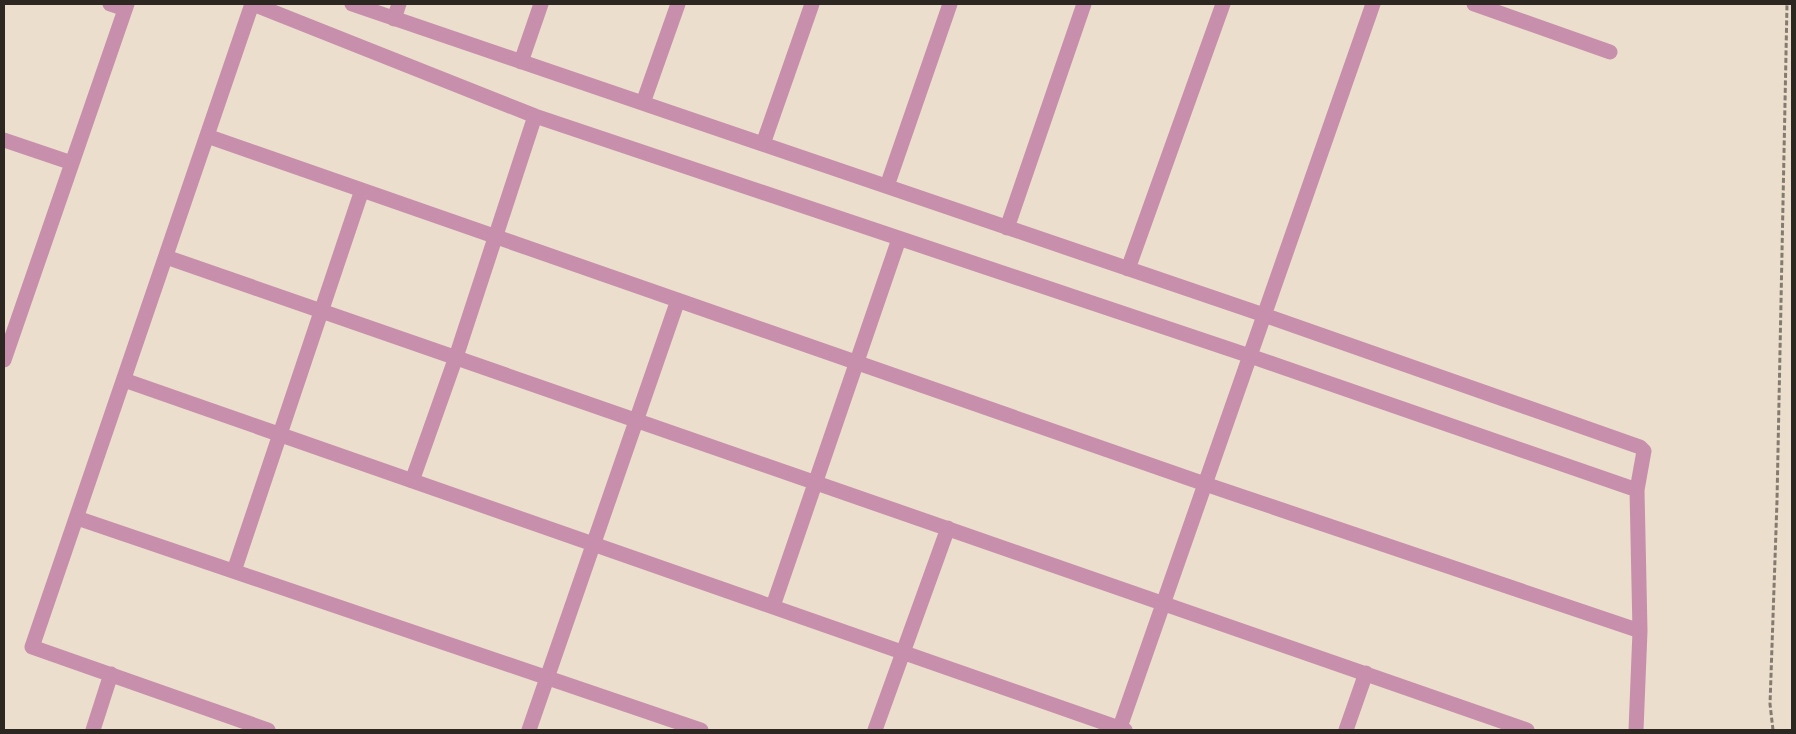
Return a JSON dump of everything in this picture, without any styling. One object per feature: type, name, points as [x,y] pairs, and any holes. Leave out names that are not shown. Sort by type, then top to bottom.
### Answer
[{"type":"street","points":[[4,360],[11,318],[72,163],[126,6],[110,4]]},
{"type":"street","points":[[268,730],[235,725],[111,674],[32,647],[253,4],[535,116],[1250,356],[1637,490]]},
{"type":"street","points":[[352,4],[1264,315],[1640,447],[1644,451],[1637,490],[1640,631],[1636,730]]},
{"type":"street","points":[[394,19],[399,4]]},
{"type":"street","points":[[521,62],[541,4]]},
{"type":"street","points":[[643,103],[678,4]]},
{"type":"street","points":[[764,144],[812,4]]},
{"type":"street","points":[[887,186],[950,4]]},
{"type":"street","points":[[1007,228],[1084,4]]},
{"type":"street","points":[[1128,269],[1223,4]]},
{"type":"street","points":[[124,380],[773,606],[1121,730],[1163,604],[1373,4]]},
{"type":"street","points":[[1474,4],[1610,52]]},
{"type":"street","points":[[412,481],[456,357],[535,116]]},
{"type":"street","points":[[208,136],[1205,484],[1640,631]]},
{"type":"street","points":[[4,140],[72,163]]},
{"type":"street","points":[[234,572],[362,190]]},
{"type":"street","points":[[773,606],[899,238]]},
{"type":"street","points":[[166,257],[1527,730]]},
{"type":"street","points":[[528,730],[678,300]]},
{"type":"street","points":[[76,518],[701,730]]},
{"type":"street","points":[[875,730],[948,528]]},
{"type":"street","points":[[1346,730],[1366,673]]},
{"type":"street","points":[[93,730],[111,674]]},
{"type":"path","points":[[1773,730],[1770,704],[1777,491],[1787,4]]}]
